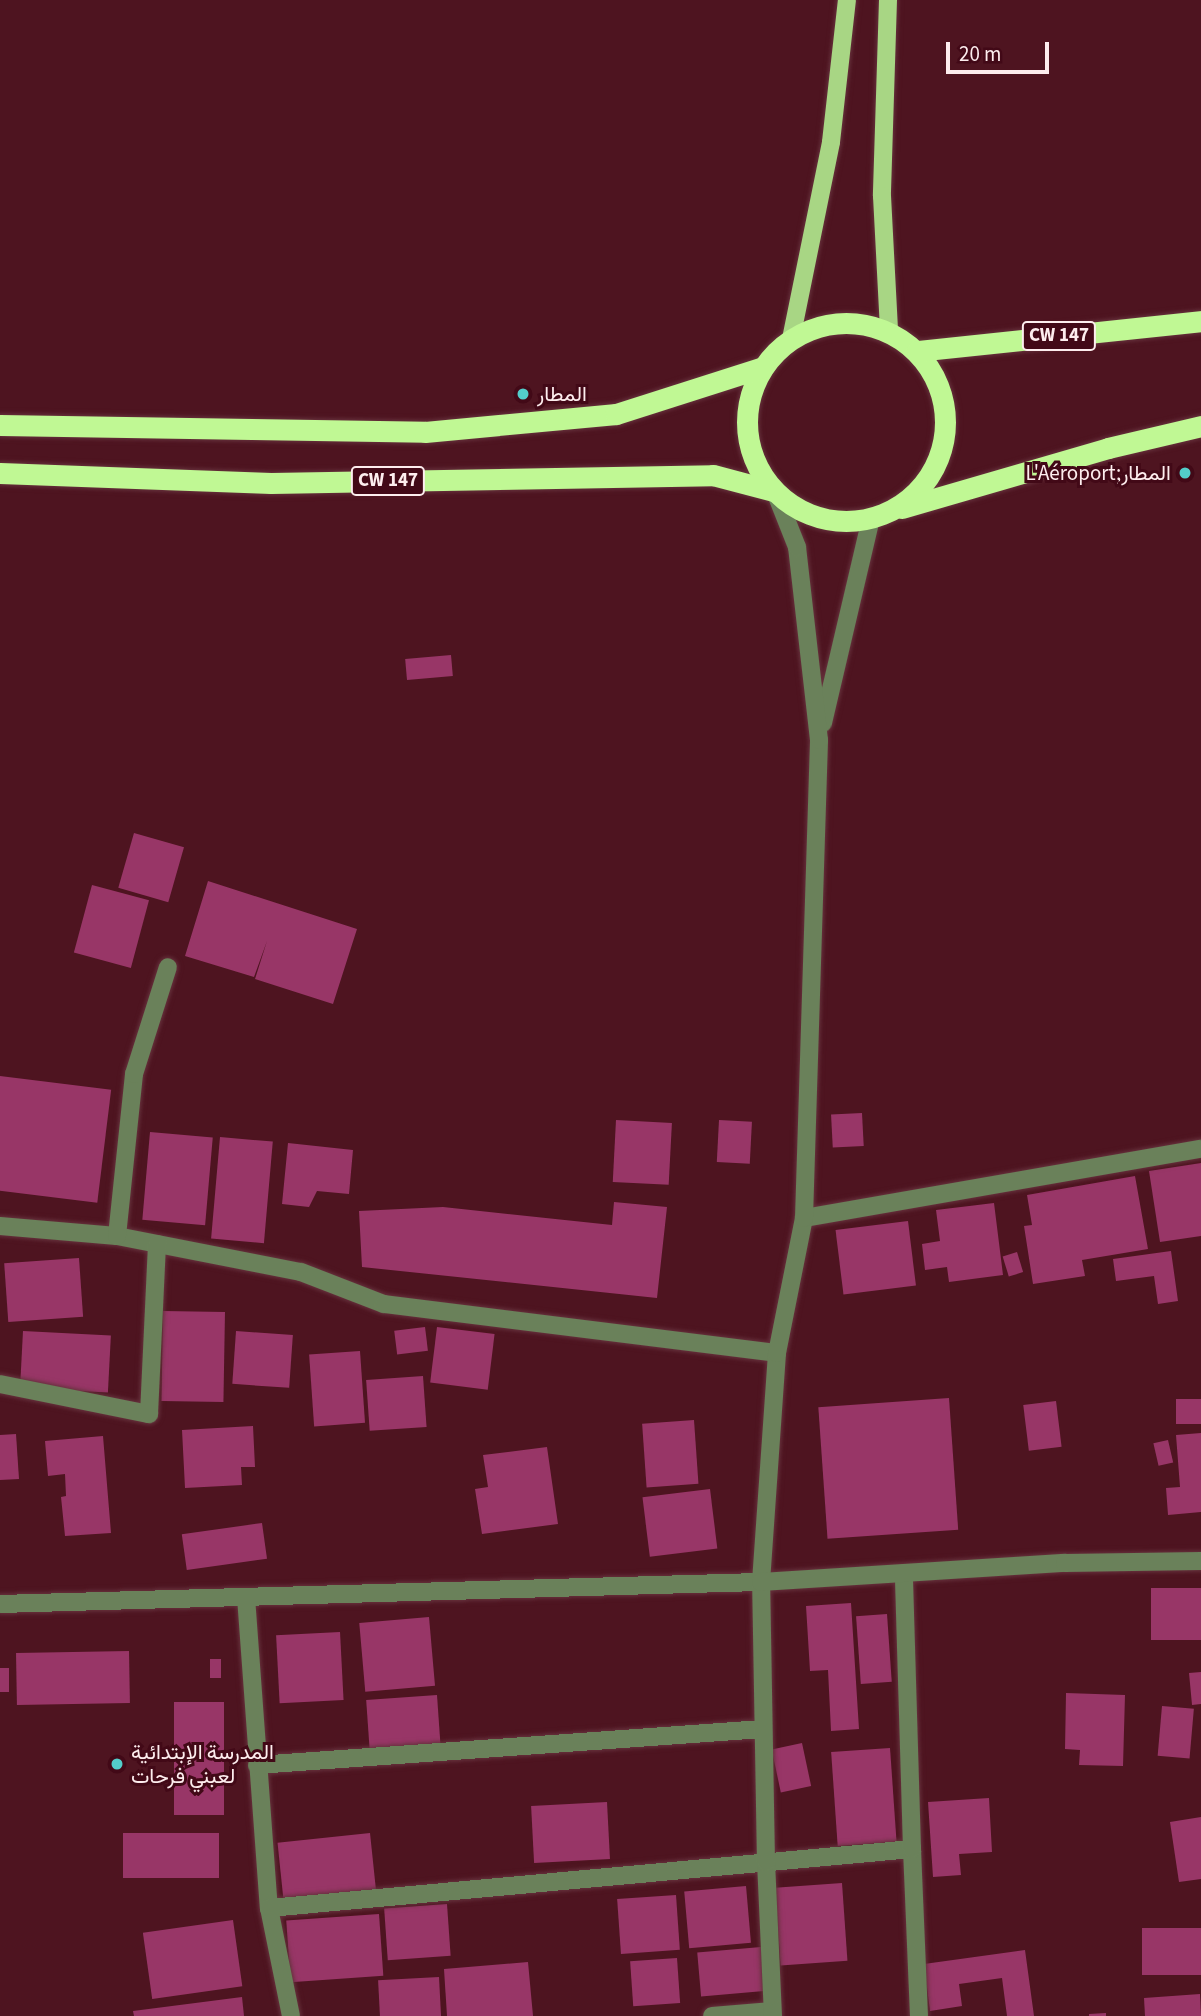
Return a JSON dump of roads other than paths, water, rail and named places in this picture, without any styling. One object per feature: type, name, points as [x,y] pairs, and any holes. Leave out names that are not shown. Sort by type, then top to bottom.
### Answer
[{"type":"highway","name":"CW 147","points":[[917,351],[1201,321]]},
{"type":"highway","points":[[893,511],[918,492],[936,467],[945,437],[944,406],[935,377],[917,351],[889,331],[855,322],[822,325],[791,339],[763,367],[749,398],[746,431],[755,464],[775,493],[796,509],[820,519],[845,523],[871,519],[1108,448],[1201,426]]},
{"type":"highway","points":[[0,425],[425,432],[616,414],[763,367]]},
{"type":"highway","name":"CW 147","points":[[0,473],[271,483],[713,475],[775,493]]},
{"type":"main road","points":[[791,339],[831,142],[846,0]]},
{"type":"main road","points":[[888,0],[882,196],[889,331]]},
{"type":"street","points":[[712,2016],[772,2014],[766,1864],[761,1582],[777,1353],[804,1217],[819,740],[797,547],[775,493]]},
{"type":"street","points":[[819,740],[871,519]]},
{"type":"street","points":[[117,1236],[134,1074],[168,967]]},
{"type":"street","points":[[804,1217],[1201,1149]]},
{"type":"street","points":[[0,1226],[117,1236],[301,1272],[384,1304],[777,1353]]},
{"type":"street","points":[[0,1384],[149,1414],[157,1244]]},
{"type":"street","points":[[0,1604],[761,1582],[1065,1563],[1201,1561]]},
{"type":"street","points":[[904,1573],[919,2016]]},
{"type":"street","points":[[246,1597],[269,1908],[291,2016]]},
{"type":"street","points":[[257,1765],[763,1729]]},
{"type":"street","points":[[269,1908],[912,1849]]},
{"type":"place","name":"المطار","points":[[523,394]]},
{"type":"place","name":"L'Aéroport;المطار","points":[[1185,473]]},
{"type":"place","name":"المدرسة الإبتدائية لعبني فرحات","points":[[117,1764]]}]
